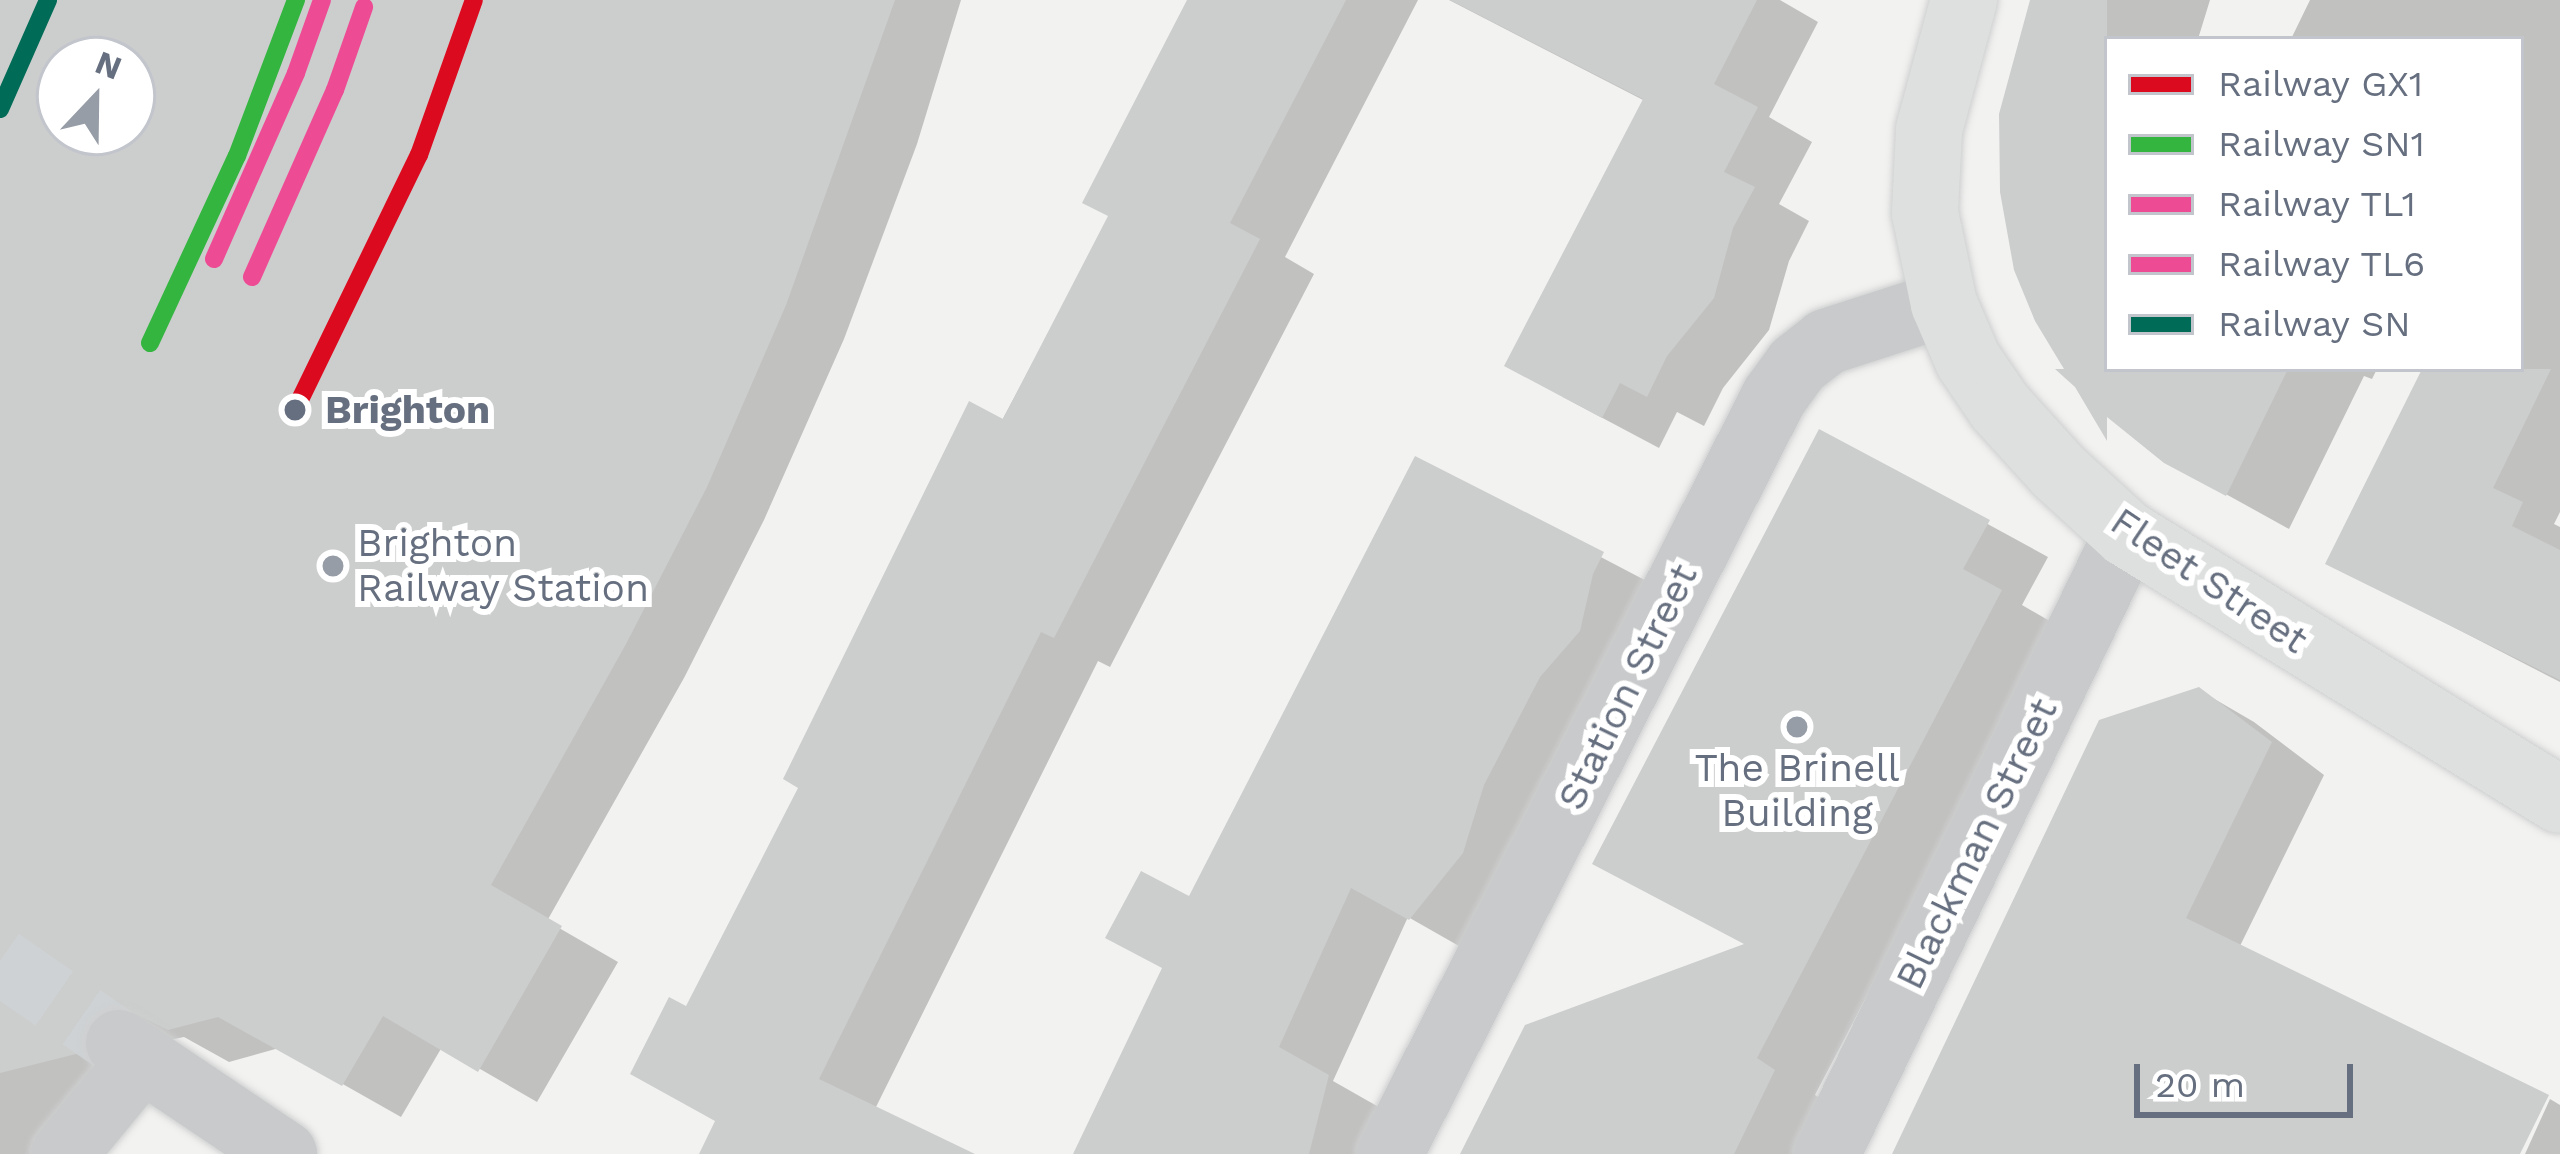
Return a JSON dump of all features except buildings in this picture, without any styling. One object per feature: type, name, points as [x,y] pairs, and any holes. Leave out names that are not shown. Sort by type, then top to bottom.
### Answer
[{"type":"main road","name":"Fleet Street","points":[[1964,0],[1929,130],[1924,171],[1932,261],[1944,304],[1968,360],[2000,407],[2059,472],[2127,534],[2560,800]]},
{"type":"street","name":"Station Street","points":[[1390,1154],[1774,397],[1797,365],[1826,342],[1944,304]]},
{"type":"street","name":"Blackman Street","points":[[1827,1154],[2127,534]]},
{"type":"street","points":[[64,1154],[131,1050],[284,1154]]},
{"type":"tunnel","points":[[0,961],[119,1043]]},
{"type":"rail line","name":"SN","points":[[0,109],[48,0]]},
{"type":"rail line","name":"SN1","points":[[150,343],[237,156],[296,0]]},
{"type":"rail line","name":"TL6","points":[[214,259],[296,73],[322,0]]},
{"type":"rail line","name":"GX1","points":[[295,410],[419,155],[474,0]]},
{"type":"rail line","name":"TL1","points":[[252,277],[335,90],[364,7]]},
{"type":"place","name":"Brighton","points":[[295,410]]},
{"type":"place","name":"Brighton Railway Station","points":[[333,566]]},
{"type":"place","name":"The Brinell Building","points":[[1797,727]]}]
